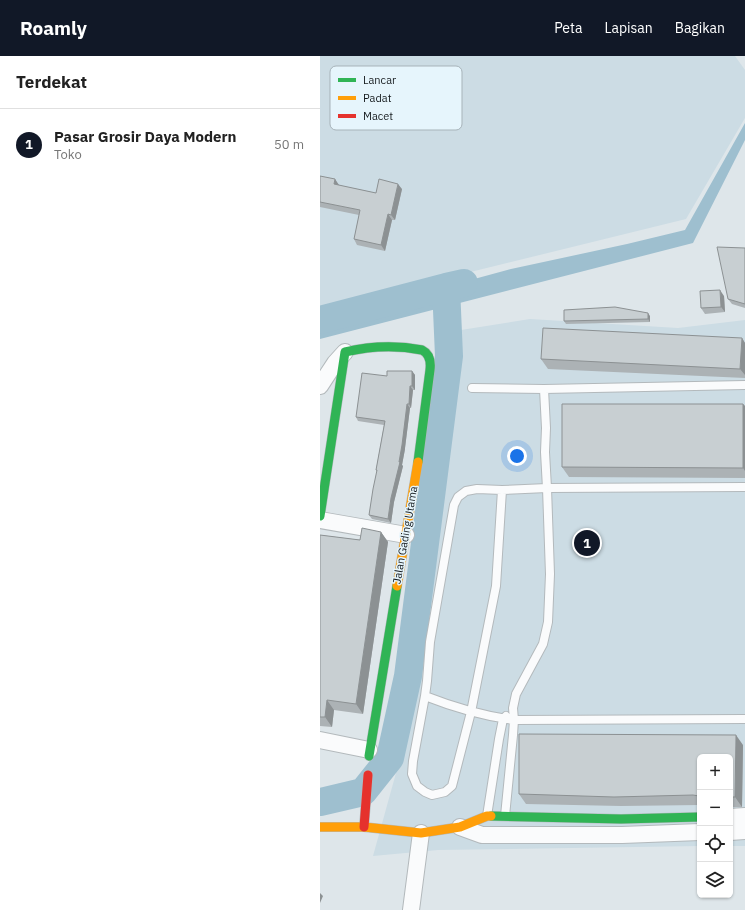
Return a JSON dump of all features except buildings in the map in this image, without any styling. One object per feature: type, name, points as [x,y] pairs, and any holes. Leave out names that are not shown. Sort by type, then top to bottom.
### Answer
[{"type":"street","name":"Jalan Gading Utama","points":[[320,740],[369,753],[419,456],[431,365],[430,358],[423,350],[409,348],[362,348],[345,352]]},
{"type":"street","points":[[320,386],[335,363],[345,352]]},
{"type":"street","points":[[320,516],[345,352]]},
{"type":"street","points":[[320,520],[406,535]]},
{"type":"street","points":[[364,827],[368,775]]},
{"type":"street","points":[[320,827],[364,827],[421,833],[460,827],[487,816],[504,826],[622,834],[697,832]]},
{"type":"street","points":[[733,817],[745,816]]},
{"type":"street","points":[[460,827],[482,835],[504,826],[621,819],[697,817]]},
{"type":"street","points":[[733,832],[745,831]]},
{"type":"street","points":[[411,910],[421,833]]},
{"type":"lane","points":[[472,388],[544,389],[745,385]]},
{"type":"lane","points":[[504,826],[514,720],[513,708],[516,694],[543,644],[548,622],[550,574],[544,389]]},
{"type":"lane","points":[[502,490],[496,586],[471,712],[452,786],[445,792],[432,795],[417,786],[412,774],[412,761],[427,681],[430,642],[454,506],[458,497],[466,491],[477,489],[745,487]]},
{"type":"lane","points":[[424,696],[471,712],[514,720],[745,720]]},
{"type":"lane","points":[[482,835],[487,816],[503,718],[513,708]]},
{"type":"shaded area","points":[[320,56],[735,56],[745,70],[745,118],[686,219],[320,308]]},
{"type":"shaded area","points":[[530,319],[678,328],[745,320],[745,846],[733,846],[733,754],[697,754],[697,846],[438,850],[373,856],[396,773],[461,330]]},
{"type":"water","points":[[745,123],[745,140],[693,243],[320,339],[320,321],[511,269],[685,230]]},
{"type":"waterway","points":[[320,320],[464,283]]},
{"type":"waterway","points":[[320,802],[363,792],[390,758],[408,676],[449,356],[446,287]]},
{"type":"traffic: fast","points":[[320,516],[345,352],[364,348],[393,347],[422,350],[428,356],[430,361],[430,370],[418,462]]},
{"type":"traffic: fast","points":[[369,756],[397,586]]},
{"type":"traffic: fast","points":[[491,816],[621,819],[697,817]]},
{"type":"traffic: slow","points":[[397,586],[418,462]]},
{"type":"traffic: slow","points":[[320,827],[364,827],[421,833],[460,827],[487,816],[491,816]]},
{"type":"traffic: jam","points":[[364,827],[368,775]]},
{"type":"place","name":"Pasar Grosir Daya Modern","points":[[587,543]]}]
